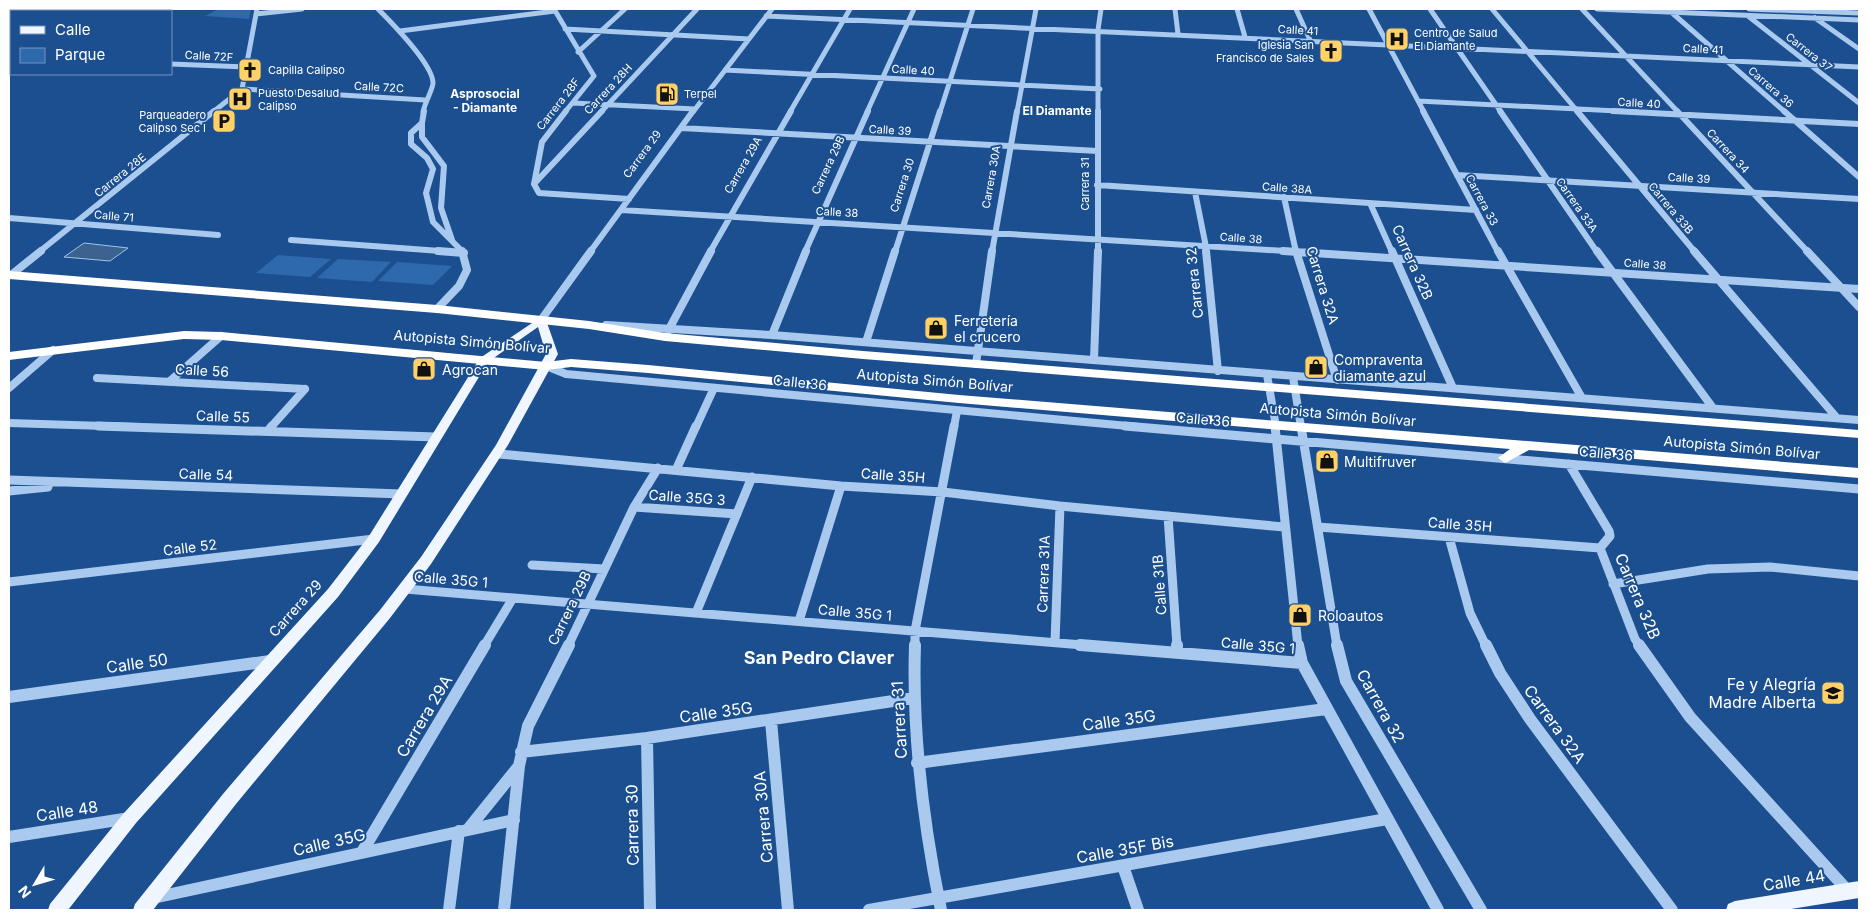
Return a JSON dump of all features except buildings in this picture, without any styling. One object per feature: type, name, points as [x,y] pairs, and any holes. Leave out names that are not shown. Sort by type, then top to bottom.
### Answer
[{"type":"highway","name":"Autopista Simón Bolívar","points":[[10,275],[437,309],[589,325],[978,358],[1402,390],[1859,434]]},
{"type":"highway","name":"Autopista Simón Bolívar","points":[[9,356],[184,335],[221,336],[546,366],[571,364],[648,368],[1050,413],[1276,433],[1528,445],[1859,473]]},
{"type":"highway","points":[[1505,458],[1528,445]]},
{"type":"main road","name":"Carrera 29","points":[[57,910],[130,818],[333,593],[374,539],[436,437],[470,387],[484,360],[541,320]]},
{"type":"main road","points":[[146,904],[275,743],[405,589],[499,454],[552,354],[541,320]]},
{"type":"main road","name":"Calle 44","points":[[1735,910],[1853,890]]},
{"type":"street","points":[[242,89],[257,12],[302,9]]},
{"type":"street","points":[[378,9],[400,31],[432,75],[433,86],[424,100],[421,132],[424,141],[444,166],[442,208],[453,242]]},
{"type":"street","points":[[578,52],[625,9]]},
{"type":"street","name":"Carrera 28H","points":[[534,184],[697,9]]},
{"type":"street","name":"Carrera 29","points":[[541,320],[695,109],[772,9]]},
{"type":"street","name":"Carrera 29A","points":[[668,332],[729,217],[850,9]]},
{"type":"street","name":"Carrera 29B","points":[[772,335],[818,221],[914,9]]},
{"type":"street","name":"Carrera 30","points":[[866,342],[973,9]]},
{"type":"street","name":"Carrera 30A","points":[[978,358],[995,233],[1036,9]]},
{"type":"street","name":"Carrera 31","points":[[1094,360],[1100,89],[1098,30],[1101,9]]},
{"type":"street","points":[[1175,9],[1178,34]]},
{"type":"street","points":[[1237,9],[1245,37]]},
{"type":"street","points":[[1296,9],[1310,40]]},
{"type":"street","name":"Carrera 33","points":[[1368,9],[1505,265],[1582,398]]},
{"type":"street","name":"Carrera 33A","points":[[1430,9],[1454,47],[1611,272],[1713,408]]},
{"type":"street","name":"Carrera 33B","points":[[1492,9],[1718,280],[1837,418]]},
{"type":"street","name":"Carrera 34","points":[[1582,9],[1859,307]]},
{"type":"street","points":[[1597,9],[1670,10],[1859,20]]},
{"type":"street","points":[[1749,9],[1859,13]]},
{"type":"street","points":[[400,31],[555,10]]},
{"type":"street","name":"Carrera 28F","points":[[534,184],[542,142],[594,76],[578,52],[555,10]]},
{"type":"street","name":"Carrera 36","points":[[1670,10],[1859,177]]},
{"type":"street","name":"Carrera 37","points":[[1748,15],[1859,103]]},
{"type":"street","name":"Calle 41","points":[[766,16],[844,18],[1859,67]]},
{"type":"street","points":[[1814,18],[1859,49]]},
{"type":"street","points":[[565,29],[749,39]]},
{"type":"street","name":"Calle 72F","points":[[172,64],[246,67]]},
{"type":"street","name":"Calle 40","points":[[725,70],[1100,89]]},
{"type":"street","name":"Calle 72C","points":[[242,89],[424,100]]},
{"type":"street","name":"Carrera 28E","points":[[10,275],[242,89]]},
{"type":"street","name":"Calle 40","points":[[1418,101],[1859,124]]},
{"type":"street","points":[[573,103],[695,109]]},
{"type":"street","points":[[422,122],[411,133],[411,144],[427,158],[433,169],[426,193],[433,222],[464,254],[467,270],[458,286],[437,309]]},
{"type":"street","name":"Calle 39","points":[[681,128],[1098,152]]},
{"type":"street","name":"Calle 39","points":[[1457,175],[1859,199]]},
{"type":"street","points":[[534,184],[539,193],[629,199]]},
{"type":"street","name":"Calle 38A","points":[[1097,185],[1476,210]]},
{"type":"street","name":"Carrera 32","points":[[1195,192],[1206,246],[1218,371]]},
{"type":"street","name":"Carrera 32A","points":[[1284,197],[1296,252],[1337,380]]},
{"type":"street","name":"Carrera 32B","points":[[1370,203],[1453,388]]},
{"type":"street","name":"Calle 38","points":[[621,210],[903,226],[1859,289]]},
{"type":"street","name":"Calle 71","points":[[9,218],[218,235]]},
{"type":"street","points":[[291,240],[464,254]]},
{"type":"street","points":[[668,332],[772,335],[866,342],[978,358],[1094,360],[1218,371],[1269,381],[1276,433],[1295,634],[1302,662],[1326,709],[1438,910]]},
{"type":"street","points":[[170,381],[221,336]]},
{"type":"street","points":[[9,388],[53,350]]},
{"type":"street","name":"Calle 36","points":[[546,366],[566,374],[957,411],[1050,413]]},
{"type":"street","name":"Calle 56","points":[[97,378],[305,389],[268,431]]},
{"type":"street","points":[[1294,383],[1337,380],[1402,390],[1453,388],[1859,420]]},
{"type":"street","name":"Carrera 32","points":[[1294,383],[1335,638],[1346,680],[1481,910]]},
{"type":"street","points":[[676,470],[714,388]]},
{"type":"street","name":"Carrera 31","points":[[940,904],[917,763],[913,698],[915,631],[957,411]]},
{"type":"street","name":"Calle 55","points":[[9,423],[436,437]]},
{"type":"street","name":"Calle 36","points":[[1302,435],[1505,458],[1859,489]]},
{"type":"street","name":"Calle 35H","points":[[499,454],[841,486],[943,492],[1060,506],[1284,527]]},
{"type":"street","name":"Carrera 32B","points":[[1569,464],[1609,531],[1610,536],[1600,548],[1612,584],[1635,639],[1690,717],[1853,890]]},
{"type":"street","name":"Carrera 29B","points":[[504,910],[518,766],[528,726],[589,604],[634,507],[658,468]]},
{"type":"street","points":[[696,613],[752,477]]},
{"type":"street","name":"Calle 54","points":[[9,480],[74,484],[402,494]]},
{"type":"street","points":[[9,491],[74,484]]},
{"type":"street","points":[[799,621],[841,486]]},
{"type":"street","name":"Carrera 31A","points":[[1055,642],[1060,506]]},
{"type":"street","name":"Calle 35G 3","points":[[634,507],[737,514]]},
{"type":"street","name":"Calle 31B","points":[[1168,516],[1177,652]]},
{"type":"street","name":"Calle 35H","points":[[1318,527],[1600,548]]},
{"type":"street","name":"Carrera 32A","points":[[1449,537],[1470,614],[1500,673],[1530,719],[1672,910]]},
{"type":"street","name":"Calle 52","points":[[9,582],[374,539]]},
{"type":"street","points":[[532,565],[604,569]]},
{"type":"street","points":[[1612,584],[1708,569],[1770,567],[1859,576]]},
{"type":"street","name":"Calle 35G 1","points":[[405,589],[1302,662]]},
{"type":"street","name":"Carrera 29A","points":[[362,852],[513,598]]},
{"type":"street","name":"Calle 50","points":[[9,697],[270,661]]},
{"type":"street","name":"Calle 35G","points":[[521,752],[647,738],[771,721],[913,698]]},
{"type":"street","name":"Calle 35G","points":[[917,763],[1326,709]]},
{"type":"street","name":"Carrera 30A","points":[[771,721],[788,910]]},
{"type":"street","name":"Carrera 30","points":[[647,738],[650,910]]},
{"type":"street","name":"Carrera 29B","points":[[464,830],[518,766]]},
{"type":"street","name":"Calle 48","points":[[9,837],[130,818]]},
{"type":"street","name":"Calle 35F Bis","points":[[869,910],[940,904],[1123,866],[1387,819]]},
{"type":"street","name":"Calle 35G","points":[[146,904],[362,852],[514,820]]},
{"type":"street","points":[[449,910],[464,830]]},
{"type":"street","points":[[1123,866],[1138,910]]},
{"type":"green space","points":[[219,9],[251,9],[249,19],[205,16]]},
{"type":"green space","points":[[278,255],[331,259],[310,277],[256,273]]},
{"type":"green space","points":[[338,259],[391,262],[372,282],[317,278]]},
{"type":"green space","points":[[397,262],[452,266],[433,285],[378,281]]},
{"type":"shaded area","points":[[84,243],[128,248],[110,261],[64,257]]},
{"type":"place","name":"Centro de Salud El Diamante","points":[[1397,39]]},
{"type":"place","name":"Iglesia San Francisco de Sales","points":[[1331,51]]},
{"type":"place","name":"Capilla Calipso","points":[[250,70]]},
{"type":"place","name":"Terpel","points":[[667,94]]},
{"type":"place","name":"Puesto Desalud Calipso","points":[[240,99]]},
{"type":"place","name":"Parqueadero Calipso Sec I","points":[[224,121]]},
{"type":"place","name":"Ferretería el crucero","points":[[936,328]]},
{"type":"place","name":"Compraventa diamante azul","points":[[1316,367]]},
{"type":"place","name":"Agrocan","points":[[424,369]]},
{"type":"place","name":"Multifruver","points":[[1327,461]]},
{"type":"place","name":"Roloautos","points":[[1300,615]]},
{"type":"place","name":"Fe y Alegría Madre Alberta","points":[[1833,693]]},
{"type":"district","name":"Asprosocial - Diamante","points":[[485,100]]},
{"type":"district","name":"El Diamante","points":[[1057,110]]},
{"type":"district","name":"San Pedro Claver","points":[[819,657]]}]
